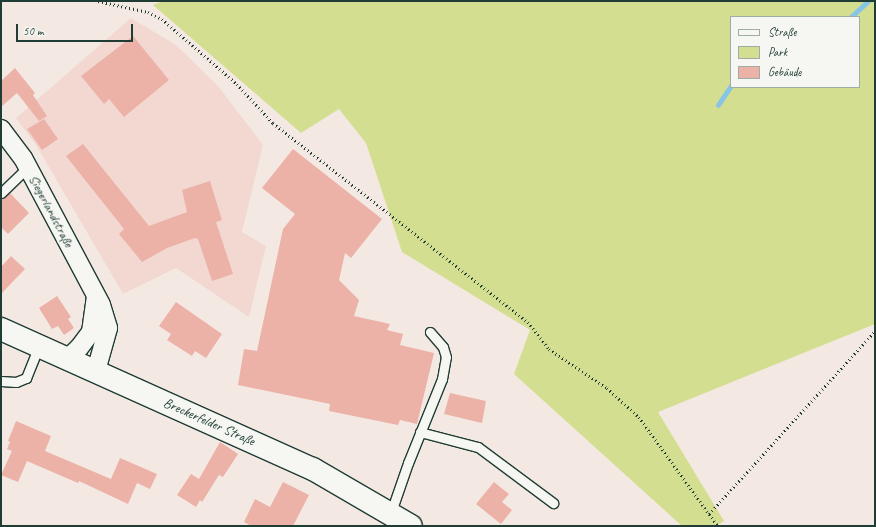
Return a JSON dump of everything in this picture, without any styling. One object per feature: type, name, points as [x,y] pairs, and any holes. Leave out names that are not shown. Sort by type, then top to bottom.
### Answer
[{"type":"main road","name":"Breckerfelder Straße","points":[[1,329],[313,469],[391,512],[411,526]]},
{"type":"street","name":"Siegerlandstraße","points":[[1,129],[28,167],[96,296],[108,328],[96,371]]},
{"type":"street","points":[[67,359],[79,348],[91,332],[96,296]]},
{"type":"lane","points":[[1,193],[28,167]]},
{"type":"lane","points":[[391,512],[420,432],[442,379],[446,357],[443,347],[430,332]]},
{"type":"lane","points":[[1,381],[16,382],[26,378],[40,346]]},
{"type":"lane","points":[[420,432],[478,447],[554,503]]},
{"type":"path","points":[[98,1],[148,12],[162,19],[237,84],[273,123],[528,322],[549,349],[607,388],[639,417],[718,526]]},
{"type":"path","points":[[709,514],[875,331]]},
{"type":"shaded area","points":[[131,18],[176,45],[218,86],[263,145],[242,232],[266,246],[249,317],[176,268],[123,294],[36,145],[16,118]]},
{"type":"green space","points":[[163,1],[875,1],[875,324],[658,412],[724,521],[716,526],[682,526],[514,374],[530,330],[402,252],[366,143],[339,109],[301,133],[153,5]]},
{"type":"building","points":[[133,36],[169,80],[124,117],[109,99],[104,104],[81,76]]},
{"type":"building","points":[[15,68],[35,93],[33,95],[47,116],[39,121],[17,93],[1,107],[1,81]]},
{"type":"building","points":[[44,119],[58,139],[42,150],[27,129]]},
{"type":"building","points":[[83,144],[149,226],[187,212],[182,190],[210,181],[222,220],[216,222],[233,274],[212,281],[198,239],[195,238],[167,248],[142,262],[119,234],[124,229],[66,156]]},
{"type":"building","points":[[293,149],[382,219],[351,258],[345,253],[339,280],[359,300],[354,316],[390,324],[387,330],[403,334],[400,345],[434,353],[417,424],[400,420],[398,425],[329,411],[330,404],[238,385],[244,349],[257,351],[283,229],[295,214],[262,188]]},
{"type":"building","points":[[10,193],[29,213],[8,234],[1,227],[1,199]]},
{"type":"building","points":[[11,256],[25,269],[1,294],[1,267]]},
{"type":"building","points":[[57,296],[71,317],[68,319],[74,328],[64,335],[58,326],[52,329],[39,308]]},
{"type":"building","points":[[176,302],[222,334],[206,358],[195,351],[192,356],[167,340],[171,334],[159,326]]},
{"type":"building","points":[[450,393],[486,401],[482,423],[444,414]]},
{"type":"building","points":[[16,421],[51,436],[45,451],[111,479],[120,458],[157,474],[150,489],[137,483],[128,504],[79,481],[78,483],[27,461],[18,482],[1,475],[12,451],[7,449],[10,442],[8,441]]},
{"type":"building","points":[[220,442],[238,454],[223,477],[219,475],[202,502],[200,500],[196,507],[177,495],[191,474],[199,479]]},
{"type":"building","points":[[283,482],[309,495],[293,526],[251,526],[244,522],[255,499],[270,507]]},
{"type":"building","points":[[494,482],[509,494],[502,502],[512,510],[501,524],[476,504]]},
{"type":"waterway","points":[[852,16],[868,1]]},
{"type":"waterway","points":[[718,105],[730,87]]}]
